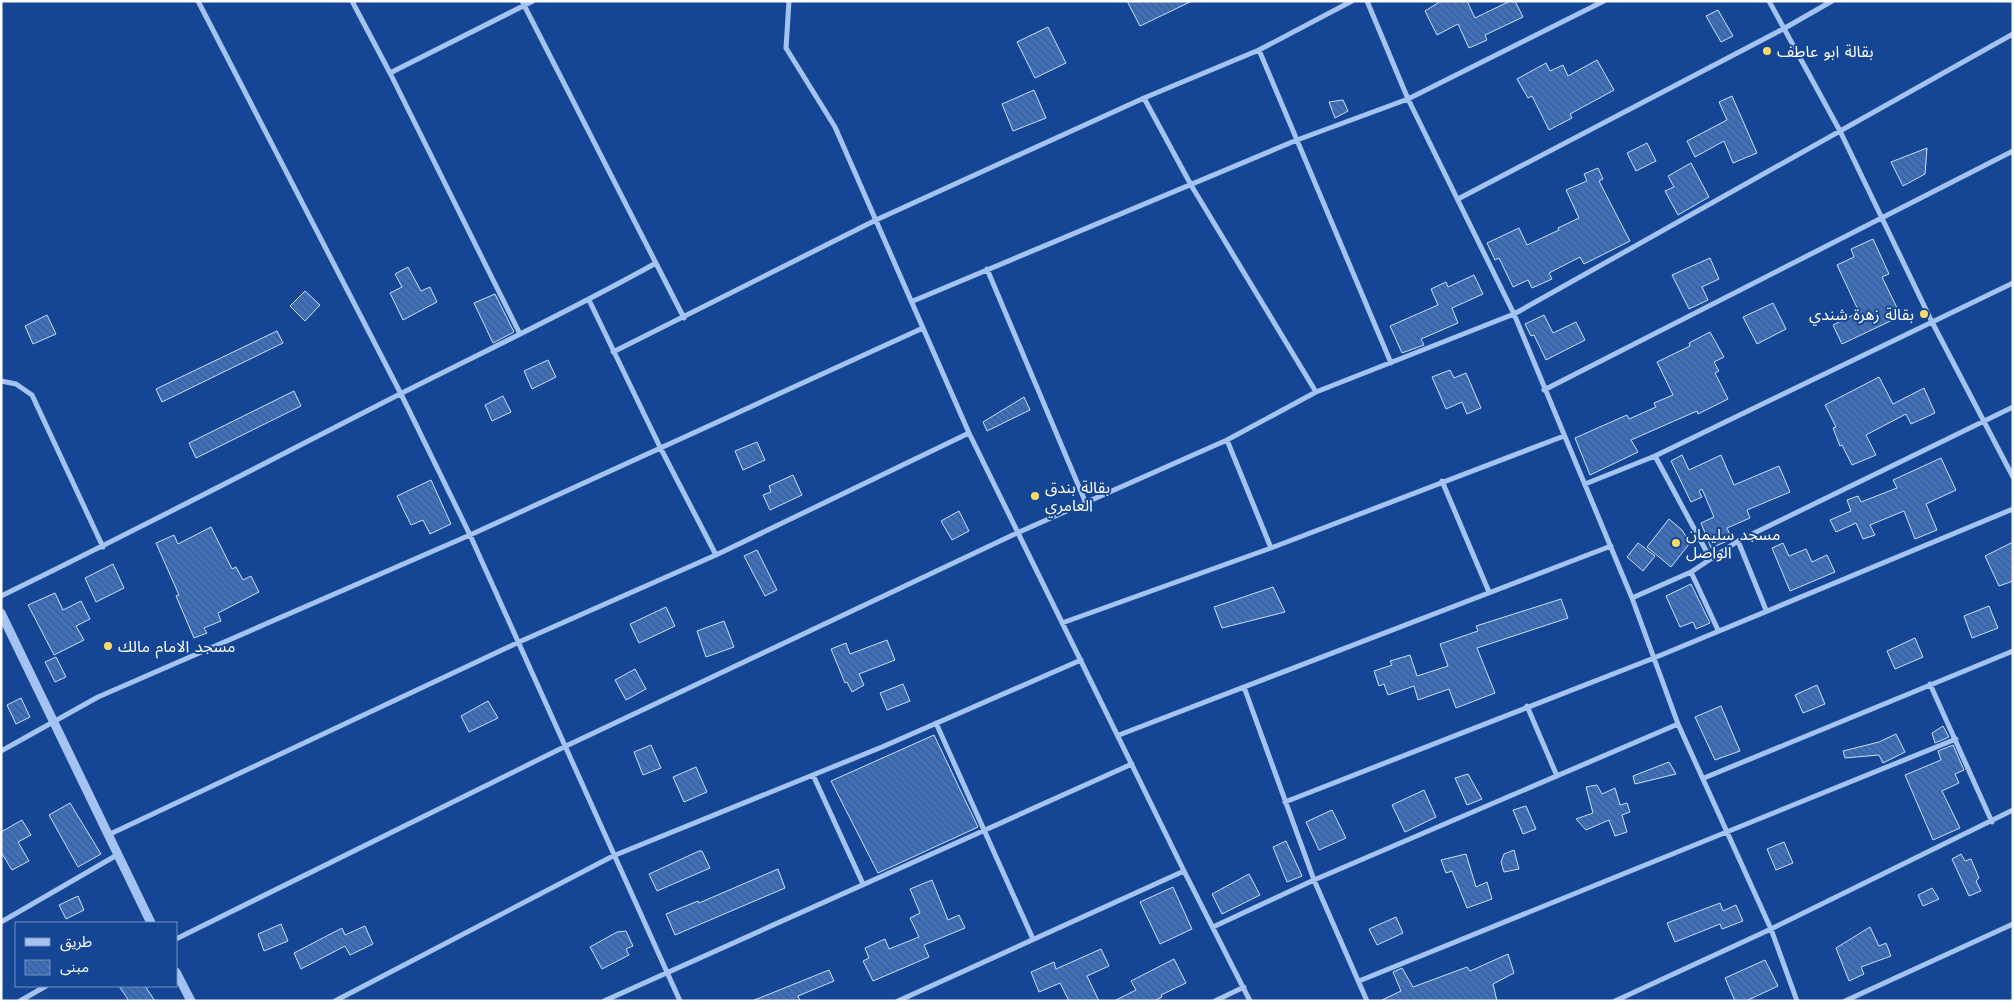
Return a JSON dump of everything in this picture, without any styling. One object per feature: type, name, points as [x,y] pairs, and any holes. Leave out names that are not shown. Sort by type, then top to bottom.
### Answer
[{"type":"street","points":[[198,1],[401,394],[470,535],[613,856],[680,1001]]},
{"type":"street","points":[[352,1],[520,334]]},
{"type":"street","points":[[390,73],[523,4],[533,1]]},
{"type":"street","points":[[790,1],[786,48],[835,127],[969,433],[1250,1001]]},
{"type":"street","points":[[614,352],[876,220],[1144,98],[1259,50],[1352,1]]},
{"type":"street","points":[[1367,1],[1408,99],[1514,314],[1632,598],[1678,724],[1771,929],[1796,1001]]},
{"type":"street","points":[[912,302],[1297,140],[1408,99],[1604,1]]},
{"type":"street","points":[[1769,1],[1840,131],[1932,322],[2013,477]]},
{"type":"street","points":[[1458,199],[1785,28],[1832,1]]},
{"type":"street","points":[[523,4],[684,318]]},
{"type":"street","points":[[178,938],[564,747],[1085,501],[1227,440],[1316,392],[1514,314],[2013,34]]},
{"type":"street","points":[[1259,50],[1392,363]]},
{"type":"street","points":[[1144,98],[1191,185],[1316,392]]},
{"type":"street","points":[[1544,390],[2013,151]]},
{"type":"street","points":[[1,596],[103,547],[588,300],[656,263]]},
{"type":"street","points":[[987,269],[1085,501]]},
{"type":"street","points":[[1585,484],[1655,456],[2013,283]]},
{"type":"street","points":[[588,300],[660,447],[716,555]]},
{"type":"street","points":[[1,751],[98,697],[470,535],[924,328]]},
{"type":"street","points":[[1,381],[16,384],[32,395],[103,547]]},
{"type":"street","points":[[1632,598],[1691,572],[1738,541],[2013,407]]},
{"type":"street","points":[[108,835],[519,642],[716,555],[969,433]]},
{"type":"street","points":[[1062,622],[1271,548],[1442,481],[1564,436]]},
{"type":"street","points":[[1227,440],[1271,548]]},
{"type":"street","points":[[1655,456],[1710,558]]},
{"type":"street","points":[[1442,481],[1489,592]]},
{"type":"street","points":[[1285,802],[1654,658],[2013,509]]},
{"type":"street","points":[[1738,541],[1766,610]]},
{"type":"street","points":[[1119,735],[1610,546]]},
{"type":"street","points":[[1691,572],[1718,630]]},
{"type":"street","points":[[1,613],[151,922]]},
{"type":"street","points":[[1704,778],[2013,651]]},
{"type":"street","points":[[335,1001],[613,856],[936,724],[1081,660]]},
{"type":"street","points":[[1930,684],[1992,822]]},
{"type":"street","points":[[1244,687],[1314,880],[1367,1001]]},
{"type":"street","points":[[1527,706],[1557,776]]},
{"type":"street","points":[[936,724],[1033,939]]},
{"type":"street","points":[[1213,927],[1314,880],[1678,724]]},
{"type":"street","points":[[1358,980],[1726,830],[1956,739]]},
{"type":"street","points":[[604,1001],[667,971],[1132,764]]},
{"type":"street","points":[[813,775],[863,884]]},
{"type":"street","points":[[1615,1001],[1771,929],[1992,822],[2013,810]]},
{"type":"street","points":[[1,922],[117,854]]},
{"type":"street","points":[[898,1001],[1184,870]]},
{"type":"street","points":[[1845,1001],[2013,925]]},
{"type":"street","points":[[178,976],[191,1001]]},
{"type":"street","points":[[20,1001],[44,987]]},
{"type":"street","points":[[1215,1001],[1244,988]]},
{"type":"building","points":[[1127,1],[1192,1],[1140,26]]},
{"type":"building","points":[[1441,1],[1467,1],[1475,18],[1510,1],[1515,1],[1523,17],[1485,35],[1487,40],[1469,48],[1458,24],[1437,35],[1425,11]]},
{"type":"building","points":[[1718,10],[1733,36],[1721,42],[1706,16]]},
{"type":"building","points":[[1048,27],[1066,63],[1035,78],[1017,42]]},
{"type":"building","points":[[1597,60],[1614,90],[1570,114],[1572,118],[1549,130],[1532,96],[1528,98],[1517,79],[1546,63],[1550,71],[1563,65],[1568,76]]},
{"type":"building","points":[[1034,90],[1046,118],[1013,131],[1002,104]]},
{"type":"building","points":[[1732,96],[1757,153],[1733,163],[1724,141],[1695,157],[1687,141],[1727,120],[1719,102]]},
{"type":"building","points":[[1343,100],[1348,111],[1335,118],[1329,102]]},
{"type":"building","points":[[1647,143],[1656,161],[1636,171],[1627,153]]},
{"type":"building","points":[[1927,148],[1925,174],[1903,186],[1891,162]]},
{"type":"building","points":[[1691,163],[1709,197],[1678,215],[1665,191],[1674,187],[1668,176]]},
{"type":"building","points":[[1598,168],[1603,179],[1599,181],[1630,241],[1584,264],[1580,257],[1549,273],[1552,279],[1532,288],[1528,280],[1513,287],[1499,258],[1495,260],[1487,243],[1519,228],[1527,245],[1579,218],[1566,190],[1587,181],[1584,174]]},
{"type":"building","points":[[1873,239],[1889,274],[1882,277],[1901,316],[1842,344],[1833,325],[1859,312],[1837,265],[1854,257],[1851,249]]},
{"type":"building","points":[[1710,258],[1719,279],[1702,287],[1708,300],[1689,309],[1672,275]]},
{"type":"building","points":[[408,267],[421,291],[430,287],[437,302],[403,320],[390,293],[402,287],[395,274]]},
{"type":"building","points":[[1474,275],[1483,294],[1452,308],[1458,323],[1421,339],[1424,345],[1402,353],[1390,326],[1438,305],[1431,289],[1446,282],[1448,287]]},
{"type":"building","points":[[305,291],[320,305],[305,321],[290,306]]},
{"type":"building","points":[[495,294],[514,332],[493,343],[474,303]]},
{"type":"building","points":[[1773,303],[1786,329],[1757,344],[1743,317]]},
{"type":"building","points":[[47,315],[56,334],[33,344],[25,326]]},
{"type":"building","points":[[1544,315],[1553,333],[1576,322],[1585,340],[1546,360],[1534,335],[1531,336],[1525,324]]},
{"type":"building","points":[[277,331],[283,343],[162,402],[156,389]]},
{"type":"building","points":[[1710,332],[1724,357],[1714,362],[1719,371],[1715,373],[1728,399],[1698,414],[1697,411],[1631,440],[1638,452],[1590,475],[1575,438],[1627,415],[1629,419],[1656,407],[1654,403],[1673,395],[1657,362],[1690,346],[1689,343]]},
{"type":"building","points":[[548,360],[556,377],[532,389],[524,371]]},
{"type":"building","points":[[1450,370],[1454,378],[1466,373],[1481,408],[1467,414],[1462,402],[1446,409],[1432,377]]},
{"type":"building","points":[[1879,377],[1893,404],[1924,388],[1935,413],[1911,424],[1906,414],[1866,435],[1876,455],[1852,465],[1842,445],[1840,446],[1833,428],[1836,427],[1825,405]]},
{"type":"building","points":[[294,391],[301,406],[196,458],[189,443]]},
{"type":"building","points":[[503,396],[511,412],[492,421],[485,405]]},
{"type":"building","points":[[1024,397],[1030,410],[987,431],[983,422]]},
{"type":"building","points":[[757,442],[765,460],[743,470],[735,451]]},
{"type":"building","points":[[1682,455],[1689,470],[1721,455],[1734,485],[1779,466],[1790,492],[1747,510],[1750,518],[1727,528],[1732,539],[1711,548],[1701,523],[1714,517],[1702,489],[1699,491],[1702,497],[1691,502],[1671,461]]},
{"type":"building","points":[[1941,458],[1956,490],[1926,504],[1937,530],[1915,539],[1904,511],[1870,525],[1875,535],[1863,539],[1856,523],[1836,532],[1830,520],[1851,511],[1847,500],[1858,496],[1861,502],[1897,488],[1893,480]]},
{"type":"building","points":[[793,475],[802,495],[770,510],[763,495],[771,492],[769,486]]},
{"type":"building","points":[[431,480],[451,524],[430,534],[423,520],[411,525],[397,496]]},
{"type":"building","points":[[959,511],[969,531],[952,540],[941,521]]},
{"type":"building","points":[[1669,519],[1682,530],[1690,543],[1671,567],[1647,547]]},
{"type":"building","points":[[211,527],[232,569],[236,567],[243,580],[251,576],[259,592],[218,613],[221,621],[204,628],[207,633],[194,638],[176,596],[179,595],[156,543],[174,535],[178,544]]},
{"type":"building","points":[[2013,542],[2013,581],[1999,586],[1985,556]]},
{"type":"building","points":[[1638,543],[1655,556],[1643,571],[1627,557]]},
{"type":"building","points":[[1783,543],[1789,556],[1806,549],[1812,562],[1827,555],[1835,572],[1790,591],[1772,548]]},
{"type":"building","points":[[757,550],[777,590],[765,596],[744,556]]},
{"type":"building","points":[[113,564],[124,588],[96,602],[85,578]]},
{"type":"building","points":[[1691,584],[1710,623],[1696,629],[1693,622],[1680,627],[1666,596]]},
{"type":"building","points":[[1273,587],[1285,612],[1222,628],[1214,607]]},
{"type":"building","points":[[55,593],[63,610],[81,601],[90,619],[76,626],[84,640],[54,655],[28,605]]},
{"type":"building","points":[[1561,599],[1568,618],[1477,648],[1495,693],[1456,708],[1449,689],[1418,700],[1414,686],[1388,695],[1384,684],[1379,686],[1374,671],[1392,665],[1390,661],[1410,655],[1417,676],[1448,666],[1440,644],[1478,631],[1476,626]]},
{"type":"building","points":[[1989,606],[1998,628],[1972,638],[1964,616]]},
{"type":"building","points":[[666,607],[675,626],[639,643],[630,624]]},
{"type":"building","points":[[724,621],[734,647],[706,657],[697,631]]},
{"type":"building","points":[[1915,638],[1923,657],[1895,669],[1887,651]]},
{"type":"building","points":[[887,640],[895,660],[859,674],[864,685],[852,692],[847,682],[845,683],[831,649],[846,643],[850,654]]},
{"type":"building","points":[[56,657],[66,677],[55,682],[45,662]]},
{"type":"building","points":[[635,669],[646,689],[626,700],[615,680]]},
{"type":"building","points":[[903,684],[910,701],[887,710],[880,693]]},
{"type":"building","points":[[1817,685],[1825,704],[1803,713],[1795,695]]},
{"type":"building","points":[[21,698],[30,717],[16,724],[7,705]]},
{"type":"building","points":[[488,701],[498,718],[469,732],[461,716]]},
{"type":"building","points":[[1721,706],[1740,751],[1715,760],[1695,717]]},
{"type":"building","points":[[1943,726],[1949,737],[1935,743],[1932,733]]},
{"type":"building","points":[[1896,734],[1905,752],[1883,763],[1879,755],[1845,758],[1843,751],[1879,742]]},
{"type":"building","points":[[934,735],[978,827],[878,873],[831,781]]},
{"type":"building","points":[[651,745],[661,768],[643,775],[634,752]]},
{"type":"building","points":[[1953,745],[1964,770],[1955,774],[1959,783],[1942,791],[1960,828],[1933,840],[1905,775],[1941,760],[1938,751]]},
{"type":"building","points":[[1669,762],[1676,774],[1635,784],[1633,776]]},
{"type":"building","points":[[696,767],[707,792],[684,802],[673,777]]},
{"type":"building","points":[[1468,774],[1482,799],[1467,805],[1455,778]]},
{"type":"building","points":[[1597,785],[1602,794],[1615,788],[1620,805],[1627,803],[1630,812],[1622,815],[1627,832],[1615,836],[1609,820],[1586,830],[1576,819],[1593,813],[1586,787]]},
{"type":"building","points":[[1424,790],[1436,817],[1405,832],[1392,805]]},
{"type":"building","points":[[70,803],[101,854],[78,867],[49,815]]},
{"type":"building","points":[[1526,806],[1536,829],[1523,834],[1513,810]]},
{"type":"building","points":[[1332,810],[1346,838],[1319,850],[1306,822]]},
{"type":"building","points":[[22,820],[31,835],[18,842],[29,861],[12,870],[1,852],[1,832]]},
{"type":"building","points":[[1286,841],[1302,876],[1287,882],[1273,847]]},
{"type":"building","points":[[1784,842],[1793,863],[1776,870],[1767,849]]},
{"type":"building","points":[[1514,850],[1519,869],[1504,872],[1501,862],[1504,854]]},
{"type":"building","points":[[702,851],[710,868],[657,891],[649,874]]},
{"type":"building","points":[[1466,854],[1476,887],[1487,882],[1492,899],[1467,908],[1452,871],[1446,873],[1441,860]]},
{"type":"building","points":[[1961,854],[1965,861],[1971,859],[1979,878],[1976,881],[1981,891],[1969,896],[1952,859]]},
{"type":"building","points":[[778,869],[785,888],[675,935],[666,914],[698,901],[699,903]]},
{"type":"building","points":[[1249,874],[1260,895],[1222,914],[1212,894]]},
{"type":"building","points":[[932,880],[948,920],[959,915],[965,928],[924,945],[929,957],[873,981],[863,961],[869,958],[865,948],[885,939],[889,949],[919,937],[910,918],[920,913],[910,889]]},
{"type":"building","points":[[1173,887],[1192,929],[1160,944],[1140,902]]},
{"type":"building","points":[[1932,888],[1939,899],[1923,906],[1918,895]]},
{"type":"building","points":[[78,896],[84,910],[66,919],[59,905]]},
{"type":"building","points":[[1720,903],[1723,911],[1736,905],[1743,921],[1722,929],[1720,924],[1675,942],[1667,923]]},
{"type":"building","points":[[1396,917],[1403,933],[1377,945],[1369,929]]},
{"type":"building","points":[[281,924],[288,941],[264,951],[258,934]]},
{"type":"building","points":[[365,926],[373,944],[350,955],[345,946],[301,969],[294,953],[342,928],[345,935]]},
{"type":"building","points":[[1870,927],[1879,946],[1886,943],[1891,956],[1861,967],[1864,974],[1849,981],[1836,948]]},
{"type":"building","points":[[626,931],[633,946],[626,949],[629,955],[602,969],[590,947],[617,932]]},
{"type":"building","points":[[1101,949],[1109,966],[1087,976],[1099,1001],[1069,1001],[1060,983],[1039,992],[1031,972],[1054,962],[1056,969]]},
{"type":"building","points":[[1508,954],[1514,973],[1493,984],[1497,1001],[1380,1001],[1401,991],[1393,972],[1402,968],[1413,987],[1467,967],[1470,971]]},
{"type":"building","points":[[1174,959],[1186,983],[1161,995],[1162,997],[1154,1001],[1114,1001],[1136,990],[1131,981]]},
{"type":"building","points":[[1765,960],[1778,986],[1746,1001],[1735,1001],[1725,978]]},
{"type":"building","points":[[829,970],[834,981],[798,996],[800,1001],[752,1001]]},
{"type":"building","points":[[120,987],[146,987],[155,1001],[129,1001]]},
{"type":"place","name":"بقالة ابو عاطف","points":[[1767,51]]},
{"type":"place","name":"بقالة زهرة شندي","points":[[1924,314]]},
{"type":"place","name":"بقالة بندق العامري","points":[[1035,496]]},
{"type":"place","name":"مسجد سليمان الواصل","points":[[1676,543]]},
{"type":"place","name":"مسجد الامام مالك","points":[[108,646]]}]
